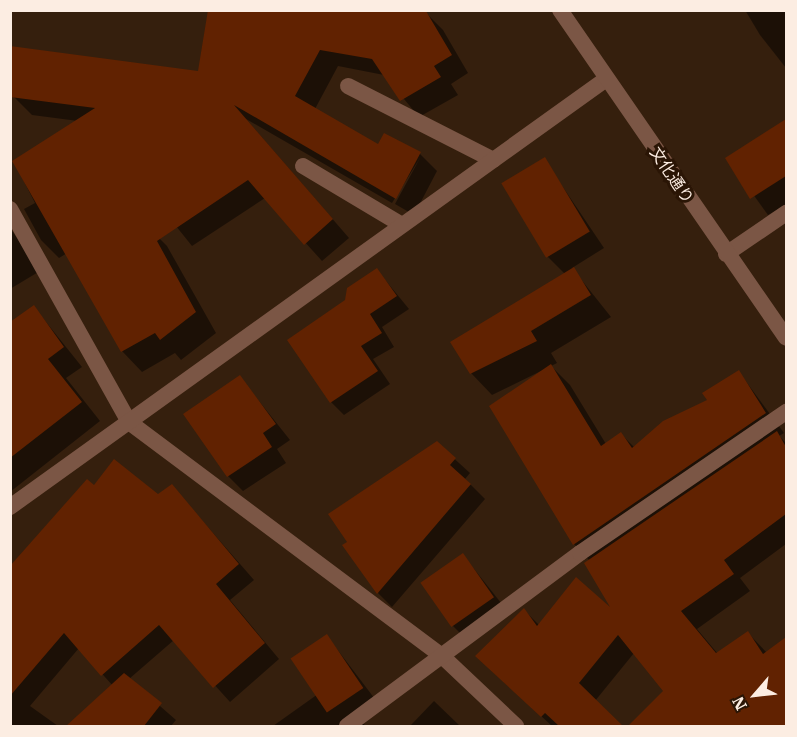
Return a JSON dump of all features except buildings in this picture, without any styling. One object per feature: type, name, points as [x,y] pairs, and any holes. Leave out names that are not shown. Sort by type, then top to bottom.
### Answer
[{"type":"street","name":"文化通り","points":[[560,10],[786,339]]},
{"type":"street","points":[[10,507],[606,79]]},
{"type":"street","points":[[348,86],[493,160]]},
{"type":"street","points":[[303,166],[402,225]]},
{"type":"street","points":[[10,209],[129,422],[441,656],[516,726]]},
{"type":"street","points":[[726,254],[786,213]]},
{"type":"street","points":[[347,726],[580,553],[786,412]]}]
